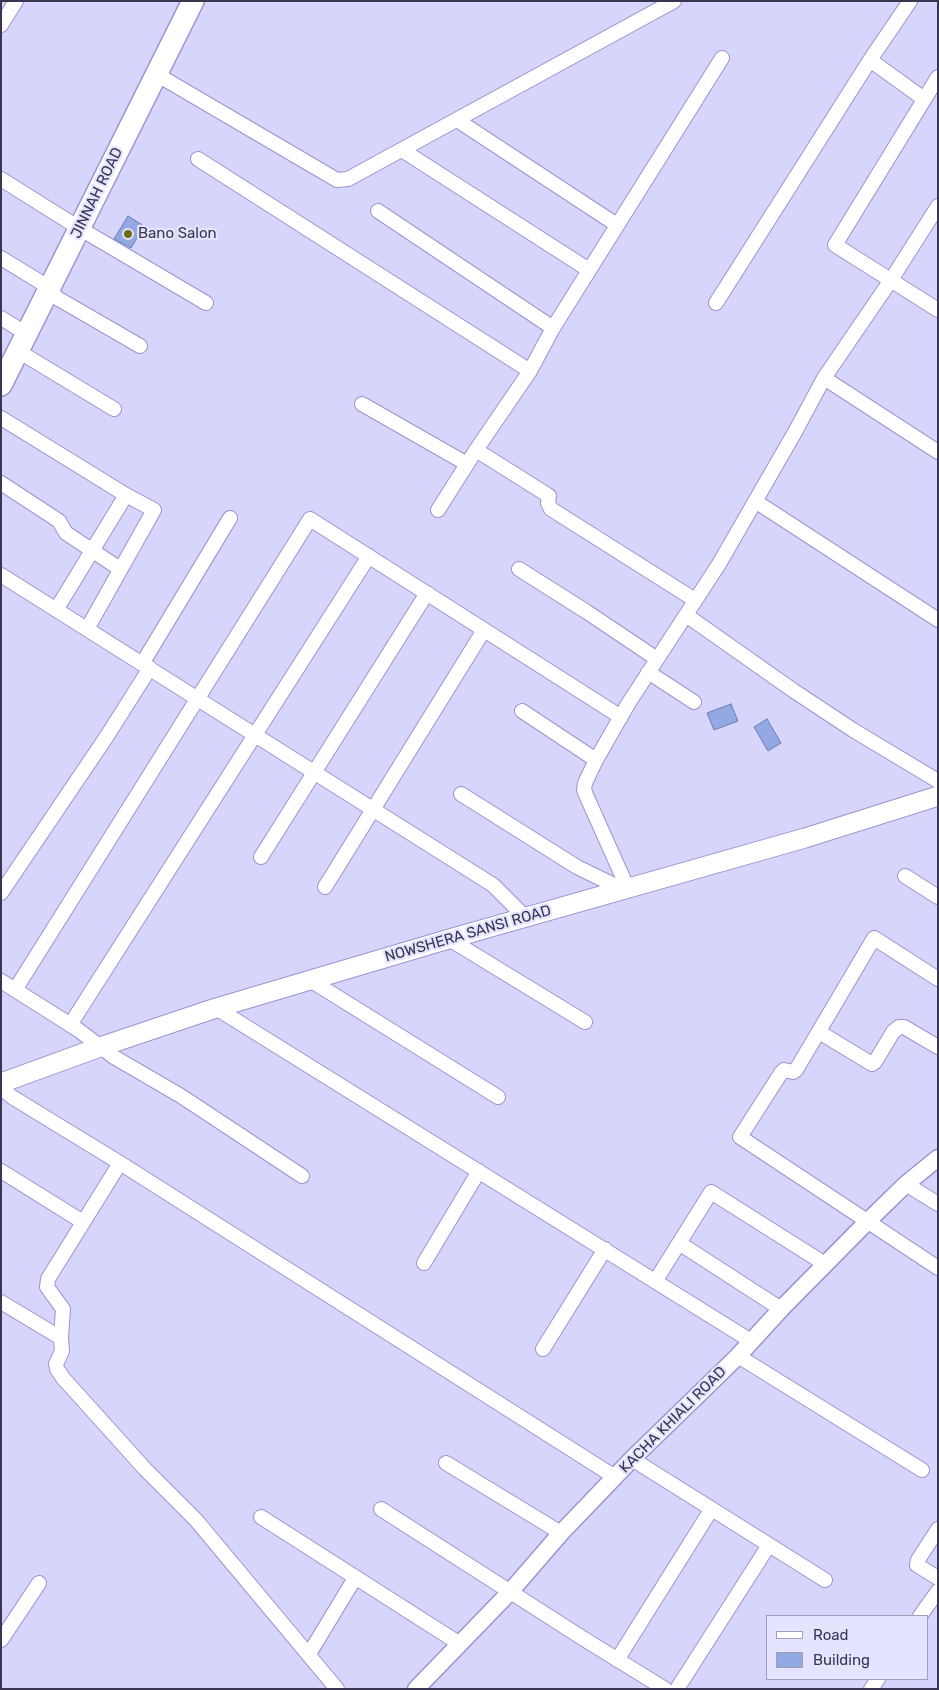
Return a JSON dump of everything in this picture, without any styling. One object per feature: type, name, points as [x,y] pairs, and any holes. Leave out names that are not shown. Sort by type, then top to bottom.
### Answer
[{"type":"main road","name":"JINNAH ROAD","points":[[12,359],[50,288],[192,1]]},
{"type":"main road","name":"NOWSHERA SANSI ROAD","points":[[1,1083],[216,1008],[525,917],[804,838],[938,796]]},
{"type":"street","points":[[1,25],[16,1]]},
{"type":"street","points":[[156,74],[337,180],[348,179],[674,1]]},
{"type":"street","points":[[716,303],[870,60],[910,1]]},
{"type":"street","points":[[438,510],[530,371],[552,328],[722,58]]},
{"type":"street","points":[[870,60],[924,99]]},
{"type":"street","points":[[938,77],[835,245],[938,310]]},
{"type":"street","points":[[457,120],[617,225]]},
{"type":"street","points":[[402,150],[589,270]]},
{"type":"street","points":[[198,159],[530,371]]},
{"type":"street","points":[[1,179],[206,303]]},
{"type":"street","points":[[628,889],[584,790],[585,783],[596,760],[648,672],[686,615],[755,501],[824,378],[891,280],[938,206]]},
{"type":"street","points":[[378,211],[552,328]]},
{"type":"street","points":[[1,258],[50,288],[57,298],[140,346]]},
{"type":"street","points":[[1,318],[12,359],[114,409]]},
{"type":"street","points":[[824,378],[938,452]]},
{"type":"street","points":[[362,404],[467,464]]},
{"type":"street","points":[[1,418],[126,496],[154,510],[87,629]]},
{"type":"street","points":[[476,450],[549,496],[548,503],[551,509],[695,600]]},
{"type":"street","points":[[1,483],[59,521],[66,532],[120,569]]},
{"type":"street","points":[[56,610],[126,496]]},
{"type":"street","points":[[755,501],[938,620]]},
{"type":"street","points":[[1,893],[107,736],[230,518]]},
{"type":"street","points":[[16,990],[310,518],[621,717]]},
{"type":"street","points":[[70,1025],[369,556]]},
{"type":"street","points":[[519,570],[588,612],[657,659]]},
{"type":"street","points":[[1,575],[493,885],[525,917]]},
{"type":"street","points":[[261,857],[427,593]]},
{"type":"street","points":[[686,615],[845,725],[938,781]]},
{"type":"street","points":[[325,888],[484,630]]},
{"type":"street","points":[[648,672],[694,702]]},
{"type":"street","points":[[522,711],[596,760]]},
{"type":"street","points":[[461,794],[577,867],[614,885],[628,889]]},
{"type":"street","points":[[905,876],[938,898]]},
{"type":"street","points":[[938,979],[874,938],[796,1070],[794,1072],[784,1070],[781,1073],[740,1137],[938,1268]]},
{"type":"street","points":[[449,939],[585,1022]]},
{"type":"street","points":[[310,980],[498,1097]]},
{"type":"street","points":[[1,982],[70,1025],[114,1057],[181,1096],[302,1176]]},
{"type":"street","points":[[216,1008],[656,1280],[751,1341]]},
{"type":"street","points":[[819,1032],[872,1064],[893,1032],[899,1027],[904,1027],[938,1047]]},
{"type":"street","points":[[1,1083],[5,1091],[12,1097],[120,1163],[615,1477]]},
{"type":"street","name":"KACHA KHIALI ROAD","points":[[416,1689],[510,1592],[561,1533],[615,1477],[738,1356],[781,1309],[868,1221],[906,1184],[938,1158]]},
{"type":"street","points":[[120,1163],[46,1283],[63,1309],[62,1351],[56,1364],[57,1369],[145,1469],[196,1520],[337,1689]]},
{"type":"street","points":[[1,1171],[84,1222]]},
{"type":"street","points":[[424,1263],[479,1171]]},
{"type":"street","points":[[906,1184],[938,1204]]},
{"type":"street","points":[[656,1280],[711,1192],[825,1264]]},
{"type":"street","points":[[679,1243],[781,1309]]},
{"type":"street","points":[[543,1349],[605,1249]]},
{"type":"street","points":[[1,1302],[61,1338]]},
{"type":"street","points":[[738,1356],[922,1470]]},
{"type":"street","points":[[632,1460],[825,1580]]},
{"type":"street","points":[[446,1463],[561,1533]]},
{"type":"street","points":[[381,1509],[665,1689]]},
{"type":"street","points":[[617,1660],[711,1510]]},
{"type":"street","points":[[261,1517],[460,1644]]},
{"type":"street","points":[[938,1529],[918,1560],[917,1565],[938,1578]]},
{"type":"street","points":[[677,1689],[769,1545]]},
{"type":"street","points":[[309,1654],[355,1578]]},
{"type":"street","points":[[1,1640],[39,1583]]},
{"type":"street","points":[[921,1615],[938,1591]]},
{"type":"building","name":"Bano Salon","points":[[128,216],[144,226],[131,248],[114,239]]},
{"type":"building","points":[[731,704],[738,721],[714,730],[707,713]]},
{"type":"building","points":[[767,719],[781,743],[768,751],[754,727]]},
{"type":"place","name":"Bano Salon","points":[[128,234]]}]
